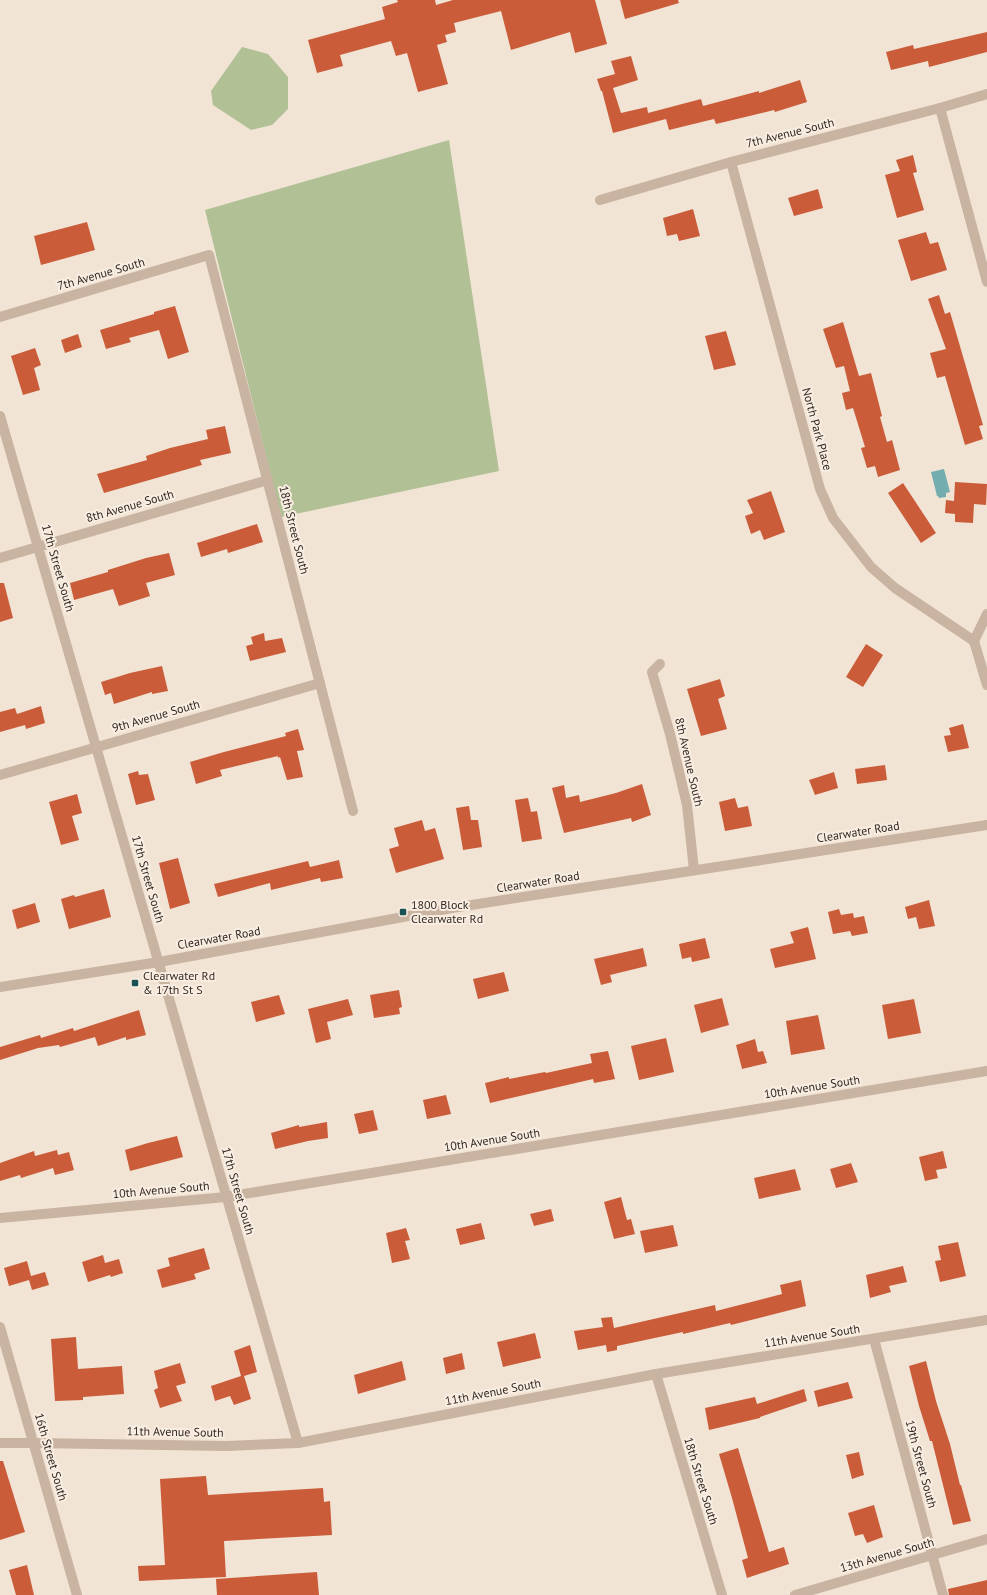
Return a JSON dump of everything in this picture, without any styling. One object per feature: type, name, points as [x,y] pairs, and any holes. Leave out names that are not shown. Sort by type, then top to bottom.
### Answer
[{"type":"street","name":"7th Avenue South","points":[[600,200],[731,162],[940,108],[987,94]]},
{"type":"street","points":[[940,108],[987,282]]},
{"type":"street","name":"North Park Place","points":[[731,162],[820,489],[833,518],[871,567],[895,588],[974,641]]},
{"type":"street","name":"7th Avenue South","points":[[0,317],[209,255]]},
{"type":"street","name":"18th Street South","points":[[209,255],[353,811]]},
{"type":"street","name":"17th Street South","points":[[0,416],[298,1443]]},
{"type":"street","name":"8th Avenue South","points":[[0,558],[268,480]]},
{"type":"street","points":[[987,614],[974,641],[987,685]]},
{"type":"street","name":"8th Avenue South","points":[[660,664],[652,672],[670,734],[687,805],[694,870]]},
{"type":"street","name":"9th Avenue South","points":[[0,775],[320,683]]},
{"type":"street","name":"Clearwater Road","points":[[0,987],[159,962],[452,908],[987,825]]},
{"type":"street","name":"10th Avenue South","points":[[0,1218],[226,1197],[987,1071]]},
{"type":"street","name":"11th Avenue South","points":[[0,1443],[33,1442],[227,1446],[298,1443],[656,1374],[987,1320]]},
{"type":"street","name":"16th Street South","points":[[0,1327],[77,1595]]},
{"type":"street","name":"19th Street South","points":[[874,1339],[943,1595]]},
{"type":"street","name":"18th Street South","points":[[656,1374],[722,1595]]},
{"type":"street","name":"13th Avenue South","points":[[795,1595],[987,1539]]},
{"type":"green space","points":[[242,47],[268,54],[288,77],[288,109],[272,125],[251,130],[213,105],[211,91]]},
{"type":"green space","points":[[449,140],[499,471],[281,517],[205,210]]},
{"type":"water","points":[[944,469],[950,492],[946,493],[946,497],[939,498],[937,496],[931,472]]},
{"type":"building","points":[[397,0],[435,0],[436,5],[453,0],[595,0],[607,44],[575,53],[570,32],[511,50],[501,11],[454,23],[456,32],[445,35],[447,42],[437,45],[448,84],[418,92],[407,53],[396,56],[391,41],[340,55],[343,66],[317,73],[308,40],[385,19],[382,7],[398,2]]},
{"type":"building","points":[[620,0],[678,0],[679,3],[625,19]]},
{"type":"building","points":[[987,32],[987,52],[929,67],[928,61],[891,70],[886,52],[913,45],[914,49]]},
{"type":"building","points":[[631,56],[638,80],[613,88],[621,113],[647,107],[648,113],[701,99],[703,106],[759,91],[759,93],[800,80],[807,102],[775,112],[774,110],[716,124],[714,119],[669,130],[666,119],[613,133],[602,91],[597,79],[615,74],[611,61]]},
{"type":"building","points":[[913,155],[917,172],[913,173],[924,210],[897,218],[885,175],[900,171],[896,160]]},
{"type":"building","points":[[818,189],[823,208],[794,216],[788,198]]},
{"type":"building","points":[[693,209],[700,236],[679,241],[677,234],[667,236],[663,218]]},
{"type":"building","points":[[87,222],[95,250],[41,265],[34,236]]},
{"type":"building","points":[[926,232],[930,244],[938,242],[947,270],[911,281],[898,240]]},
{"type":"building","points":[[939,295],[945,314],[950,312],[983,425],[979,426],[983,439],[965,445],[945,376],[937,378],[930,353],[946,349],[928,299]]},
{"type":"building","points":[[175,306],[189,352],[168,359],[159,330],[129,338],[131,342],[106,349],[100,330],[154,314],[154,312]]},
{"type":"building","points":[[843,322],[859,376],[871,373],[887,442],[892,440],[900,470],[878,477],[875,466],[867,468],[861,448],[865,447],[853,408],[846,410],[842,393],[850,391],[844,366],[836,368],[823,329]]},
{"type":"building","points":[[726,331],[736,365],[714,370],[705,336]]},
{"type":"building","points":[[78,334],[82,347],[65,353],[61,340]]},
{"type":"building","points":[[35,348],[41,365],[34,368],[40,390],[23,395],[11,356]]},
{"type":"building","points":[[225,426],[231,453],[200,460],[202,465],[104,493],[97,474],[147,460],[146,456],[170,448],[208,439],[206,430]]},
{"type":"building","points":[[955,482],[987,484],[986,505],[974,504],[973,523],[955,522],[955,514],[945,513],[946,500],[954,501]]},
{"type":"building","points":[[903,483],[936,533],[921,543],[888,493]]},
{"type":"building","points":[[771,491],[785,532],[764,540],[760,530],[751,534],[745,516],[753,513],[747,500]]},
{"type":"building","points":[[257,524],[263,542],[228,553],[227,549],[201,557],[197,543]]},
{"type":"building","points":[[169,553],[175,575],[146,583],[150,596],[119,606],[113,589],[74,600],[70,583],[108,572],[108,570],[146,558]]},
{"type":"building","points":[[0,583],[4,583],[13,618],[0,622]]},
{"type":"building","points":[[264,633],[265,641],[282,638],[286,652],[250,661],[246,646],[253,644],[251,637]]},
{"type":"building","points":[[866,644],[883,655],[863,687],[846,677]]},
{"type":"building","points":[[162,666],[168,691],[152,694],[152,692],[114,704],[111,693],[105,695],[101,682],[130,673]]},
{"type":"building","points":[[720,679],[725,696],[718,699],[727,729],[701,736],[687,689]]},
{"type":"building","points":[[41,706],[45,723],[26,729],[25,725],[0,732],[0,712],[15,708],[17,714]]},
{"type":"building","points":[[963,724],[969,748],[948,752],[944,736],[951,735],[949,728]]},
{"type":"building","points":[[298,729],[304,750],[297,751],[303,777],[287,780],[280,757],[278,758],[278,756],[220,770],[222,776],[196,784],[190,762],[286,736],[285,733]]},
{"type":"building","points":[[885,765],[887,780],[857,784],[855,769]]},
{"type":"building","points":[[138,771],[139,775],[148,774],[155,800],[136,805],[128,774]]},
{"type":"building","points":[[834,772],[838,788],[815,795],[809,780]]},
{"type":"building","points":[[642,784],[651,815],[632,822],[631,818],[564,833],[552,788],[564,785],[566,798],[579,795],[580,802],[616,793]]},
{"type":"building","points":[[77,794],[82,813],[72,816],[79,840],[61,845],[49,802]]},
{"type":"building","points":[[528,798],[531,812],[537,811],[542,839],[522,842],[515,800]]},
{"type":"building","points":[[735,798],[738,808],[748,806],[752,826],[725,831],[719,802]]},
{"type":"building","points":[[469,806],[471,820],[478,820],[482,847],[463,850],[456,808]]},
{"type":"building","points":[[422,820],[425,831],[435,828],[444,859],[396,873],[389,849],[399,846],[394,828]]},
{"type":"building","points":[[178,858],[190,903],[170,909],[159,863]]},
{"type":"building","points":[[339,860],[343,878],[321,882],[320,878],[271,890],[270,883],[218,897],[214,884],[308,861],[310,867]]},
{"type":"building","points":[[104,889],[111,917],[69,929],[61,899],[74,895],[75,897]]},
{"type":"building","points":[[929,900],[935,926],[919,929],[916,917],[908,919],[905,907]]},
{"type":"building","points":[[35,903],[40,922],[17,929],[12,910]]},
{"type":"building","points":[[839,909],[841,915],[853,913],[854,918],[864,916],[868,933],[852,936],[850,931],[833,934],[828,912]]},
{"type":"building","points":[[808,927],[816,959],[775,968],[770,949],[794,943],[790,932]]},
{"type":"building","points":[[705,938],[710,958],[692,962],[691,957],[682,959],[679,944]]},
{"type":"building","points":[[643,948],[647,966],[610,975],[612,982],[601,985],[594,959]]},
{"type":"building","points":[[504,972],[509,991],[478,999],[473,979]]},
{"type":"building","points":[[399,990],[402,1007],[399,1008],[400,1014],[374,1018],[370,995]]},
{"type":"building","points":[[279,995],[285,1014],[256,1022],[251,1002]]},
{"type":"building","points":[[722,998],[729,1025],[701,1033],[694,1005]]},
{"type":"building","points":[[348,999],[353,1015],[327,1022],[331,1039],[316,1043],[308,1009]]},
{"type":"building","points":[[914,999],[921,1033],[888,1039],[882,1005]]},
{"type":"building","points":[[139,1010],[146,1035],[126,1040],[126,1037],[98,1046],[95,1037],[60,1047],[59,1045],[38,1048],[0,1060],[0,1047],[40,1035],[41,1038],[73,1028],[74,1031]]},
{"type":"building","points":[[818,1015],[825,1049],[791,1055],[786,1021]]},
{"type":"building","points":[[666,1038],[674,1072],[639,1080],[631,1046]]},
{"type":"building","points":[[755,1039],[758,1052],[763,1051],[767,1063],[742,1069],[736,1045]]},
{"type":"building","points":[[608,1051],[615,1079],[594,1083],[593,1079],[490,1103],[485,1083],[509,1077],[509,1079],[546,1073],[592,1063],[590,1054]]},
{"type":"building","points":[[446,1095],[451,1114],[427,1119],[423,1100]]},
{"type":"building","points":[[373,1110],[378,1130],[359,1134],[354,1114]]},
{"type":"building","points":[[327,1122],[328,1138],[275,1149],[271,1133],[299,1125],[299,1127]]},
{"type":"building","points":[[177,1136],[183,1157],[130,1171],[125,1150]]},
{"type":"building","points":[[57,1150],[58,1155],[69,1152],[74,1170],[55,1175],[53,1168],[21,1178],[20,1175],[0,1181],[0,1163],[34,1151],[35,1156]]},
{"type":"building","points":[[943,1151],[947,1168],[936,1170],[938,1178],[925,1181],[919,1157]]},
{"type":"building","points":[[851,1163],[858,1182],[836,1188],[830,1169]]},
{"type":"building","points":[[795,1169],[801,1190],[759,1199],[754,1178]]},
{"type":"building","points":[[621,1197],[627,1220],[631,1219],[635,1234],[614,1239],[604,1202]]},
{"type":"building","points":[[551,1209],[554,1221],[534,1226],[530,1214]]},
{"type":"building","points":[[481,1223],[485,1239],[460,1245],[456,1229]]},
{"type":"building","points":[[673,1225],[678,1246],[645,1253],[640,1231]]},
{"type":"building","points":[[406,1228],[410,1240],[405,1241],[410,1259],[392,1263],[386,1233]]},
{"type":"building","points":[[958,1242],[966,1276],[940,1282],[935,1261],[941,1260],[938,1246]]},
{"type":"building","points":[[204,1248],[210,1269],[194,1274],[196,1279],[162,1288],[157,1270],[170,1266],[168,1258]]},
{"type":"building","points":[[103,1255],[105,1263],[119,1259],[123,1273],[111,1277],[110,1275],[88,1282],[82,1262]]},
{"type":"building","points":[[27,1261],[31,1276],[45,1272],[49,1285],[32,1290],[29,1280],[9,1286],[4,1268]]},
{"type":"building","points":[[903,1266],[907,1282],[889,1286],[891,1292],[870,1298],[866,1275]]},
{"type":"building","points":[[801,1280],[806,1306],[731,1325],[730,1323],[683,1334],[683,1332],[617,1346],[617,1350],[607,1352],[606,1345],[578,1350],[574,1331],[603,1327],[601,1318],[612,1317],[614,1328],[715,1305],[716,1311],[782,1294],[780,1285]]},
{"type":"building","points":[[535,1333],[541,1358],[503,1367],[497,1342]]},
{"type":"building","points":[[76,1337],[78,1369],[122,1366],[124,1394],[83,1397],[83,1400],[55,1401],[51,1339]]},
{"type":"building","points":[[250,1345],[257,1372],[244,1376],[251,1399],[234,1405],[230,1396],[215,1401],[211,1386],[241,1376],[234,1351]]},
{"type":"building","points":[[462,1353],[465,1369],[446,1374],[443,1358]]},
{"type":"building","points":[[402,1361],[406,1380],[358,1394],[354,1375]]},
{"type":"building","points":[[926,1361],[936,1401],[950,1444],[971,1521],[953,1525],[932,1441],[930,1441],[919,1406],[909,1366]]},
{"type":"building","points":[[180,1363],[186,1383],[176,1386],[182,1401],[160,1408],[154,1390],[158,1388],[154,1371]]},
{"type":"building","points":[[848,1382],[853,1398],[818,1407],[814,1391]]},
{"type":"building","points":[[804,1389],[807,1401],[760,1418],[709,1430],[705,1408],[755,1397],[757,1404]]},
{"type":"building","points":[[738,1448],[769,1552],[784,1547],[789,1564],[747,1578],[742,1560],[748,1558],[719,1454]]},
{"type":"building","points":[[859,1452],[864,1475],[852,1479],[846,1455]]},
{"type":"building","points":[[0,1461],[3,1461],[25,1532],[0,1540]]},
{"type":"building","points":[[206,1476],[208,1495],[323,1488],[324,1502],[330,1501],[332,1535],[224,1541],[226,1577],[139,1581],[138,1566],[165,1565],[160,1479]]},
{"type":"building","points":[[874,1505],[883,1537],[867,1543],[863,1534],[855,1536],[848,1513]]},
{"type":"building","points":[[27,1565],[34,1595],[16,1595],[9,1570]]},
{"type":"building","points":[[317,1572],[319,1595],[217,1595],[216,1579]]},
{"type":"building","points":[[987,1580],[987,1595],[949,1595],[948,1589]]},
{"type":"place","name":"1800 Block Clearwater Rd","points":[[403,912]]},
{"type":"place","name":"Clearwater Rd & 17th St S","points":[[135,983]]}]
